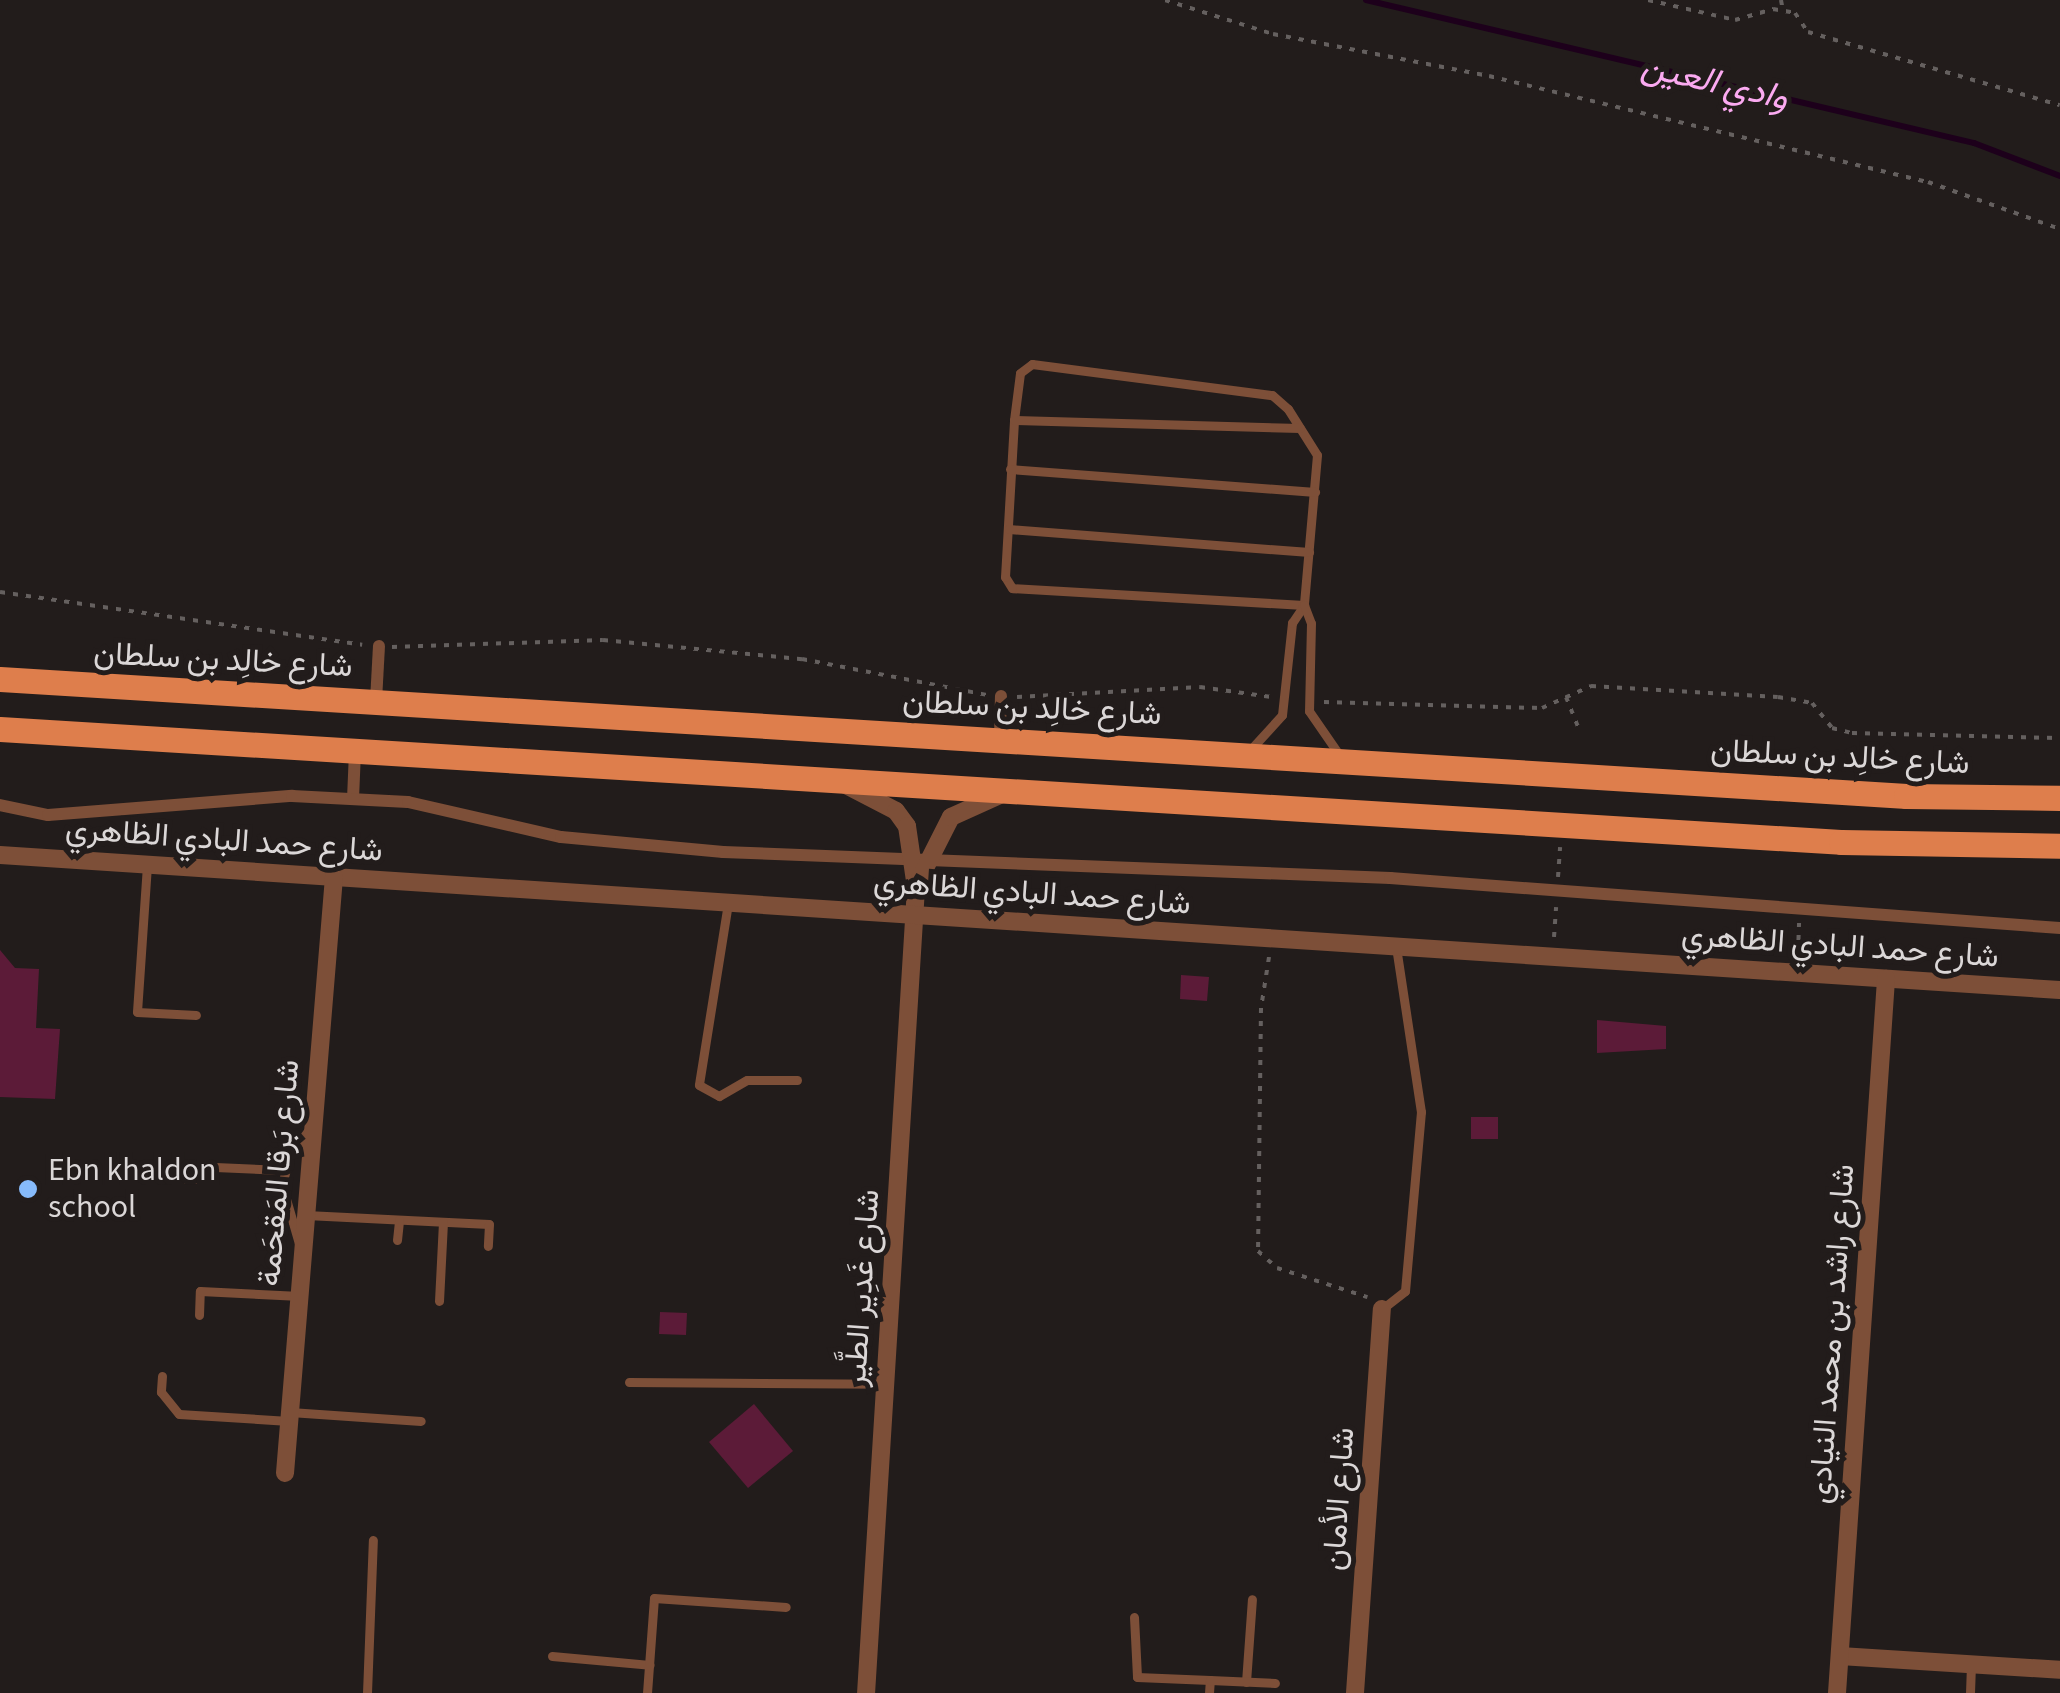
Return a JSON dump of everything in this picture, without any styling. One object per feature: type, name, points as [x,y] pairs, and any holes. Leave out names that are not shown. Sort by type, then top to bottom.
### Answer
[{"type":"main road","name":"شارع خالِد بن سلطان","points":[[0,679],[1242,754],[2060,798]]},
{"type":"main road","points":[[0,728],[842,784],[1016,790],[1842,842],[2060,846]]},
{"type":"street","points":[[376,701],[379,646]]},
{"type":"street","points":[[1000,739],[1001,696]]},
{"type":"street","points":[[353,799],[355,752]]},
{"type":"street","name":"شارع غَدِير الطَّير","points":[[842,784],[896,811],[920,864],[866,1693]]},
{"type":"street","points":[[920,864],[950,817],[1016,790]]},
{"type":"street","points":[[0,805],[48,815],[292,796],[408,802],[561,837],[920,864],[1370,878],[2060,928]]},
{"type":"street","name":"شارع حمد البادي الظاهري","points":[[0,856],[2060,990]]},
{"type":"street","name":"شارع بَرقا المَقحَمة","points":[[285,1473],[334,878]]},
{"type":"street","name":"شارع راشد بن محمد النيادي","points":[[1837,1693],[1886,978]]},
{"type":"street","name":"شارع الأمان","points":[[1355,1693],[1382,1309]]},
{"type":"street","points":[[1840,1656],[2060,1670]]},
{"type":"lane","points":[[1304,605],[1022,594],[1005,577],[1020,373],[1032,364],[1272,395],[1300,428],[1317,455],[1304,605],[1311,623],[1307,702],[1318,732],[1346,760]]},
{"type":"lane","points":[[1014,420],[1300,428]]},
{"type":"lane","points":[[1010,469],[1315,492]]},
{"type":"lane","points":[[1009,529],[1309,552]]},
{"type":"lane","points":[[1242,754],[1266,738],[1287,703],[1292,623],[1304,605]]},
{"type":"lane","points":[[147,865],[137,1012],[196,1015]]},
{"type":"lane","points":[[728,903],[699,1085],[719,1096],[747,1080],[796,1080]]},
{"type":"lane","points":[[1382,1309],[1405,1291],[1421,1112],[1396,947]]},
{"type":"lane","points":[[303,1250],[284,1213],[284,1170],[314,1123]]},
{"type":"lane","points":[[146,1176],[195,1179],[215,1167],[284,1170]]},
{"type":"lane","points":[[306,1215],[489,1224],[488,1246]]},
{"type":"lane","points":[[397,1240],[398,1220]]},
{"type":"lane","points":[[440,1302],[443,1222]]},
{"type":"lane","points":[[199,1314],[200,1291],[300,1296]]},
{"type":"lane","points":[[162,1376],[161,1392],[179,1414],[421,1421]]},
{"type":"lane","points":[[629,1382],[886,1384]]},
{"type":"lane","points":[[366,1693],[373,1540]]},
{"type":"lane","points":[[648,1693],[654,1598],[786,1607]]},
{"type":"lane","points":[[1246,1682],[1252,1599]]},
{"type":"lane","points":[[1134,1617],[1136,1677],[1275,1683]]},
{"type":"lane","points":[[552,1656],[650,1664]]},
{"type":"lane","points":[[1970,1693],[1971,1664]]},
{"type":"lane","points":[[1209,1693],[1210,1680]]},
{"type":"path","points":[[1165,0],[1273,34],[1490,76],[1928,182],[2060,229]]},
{"type":"path","points":[[1648,0],[1735,20],[1784,11],[1795,13],[1808,32],[2060,105]]},
{"type":"path","points":[[1781,0],[1784,11]]},
{"type":"path","points":[[0,592],[379,646],[604,640],[802,659],[1001,696],[1200,688],[1287,703]]},
{"type":"path","points":[[1307,702],[1542,708],[1591,686],[1778,697],[1812,703],[1832,728],[1852,733],[2060,738]]},
{"type":"path","points":[[1566,697],[1579,730]]},
{"type":"path","points":[[1797,973],[1800,908]]},
{"type":"path","points":[[1272,939],[1260,1008],[1258,1251],[1277,1268],[1339,1282],[1382,1309]]},
{"type":"building","name":"Ebn khaldon school","points":[[0,950],[15,968],[39,969],[36,1028],[60,1029],[55,1099],[0,1097]]},
{"type":"building","points":[[1181,975],[1209,977],[1207,1001],[1180,999]]},
{"type":"building","points":[[1597,1020],[1666,1026],[1666,1049],[1597,1053]]},
{"type":"building","points":[[1471,1117],[1498,1117],[1498,1139],[1471,1139]]},
{"type":"building","points":[[660,1312],[687,1313],[686,1335],[659,1334]]},
{"type":"building","points":[[754,1404],[793,1451],[748,1488],[709,1442]]},
{"type":"waterway","name":"وادي العين","points":[[1366,0],[1974,143],[2060,176]]},
{"type":"place","name":"Ebn khaldon school","points":[[28,1189]]}]
